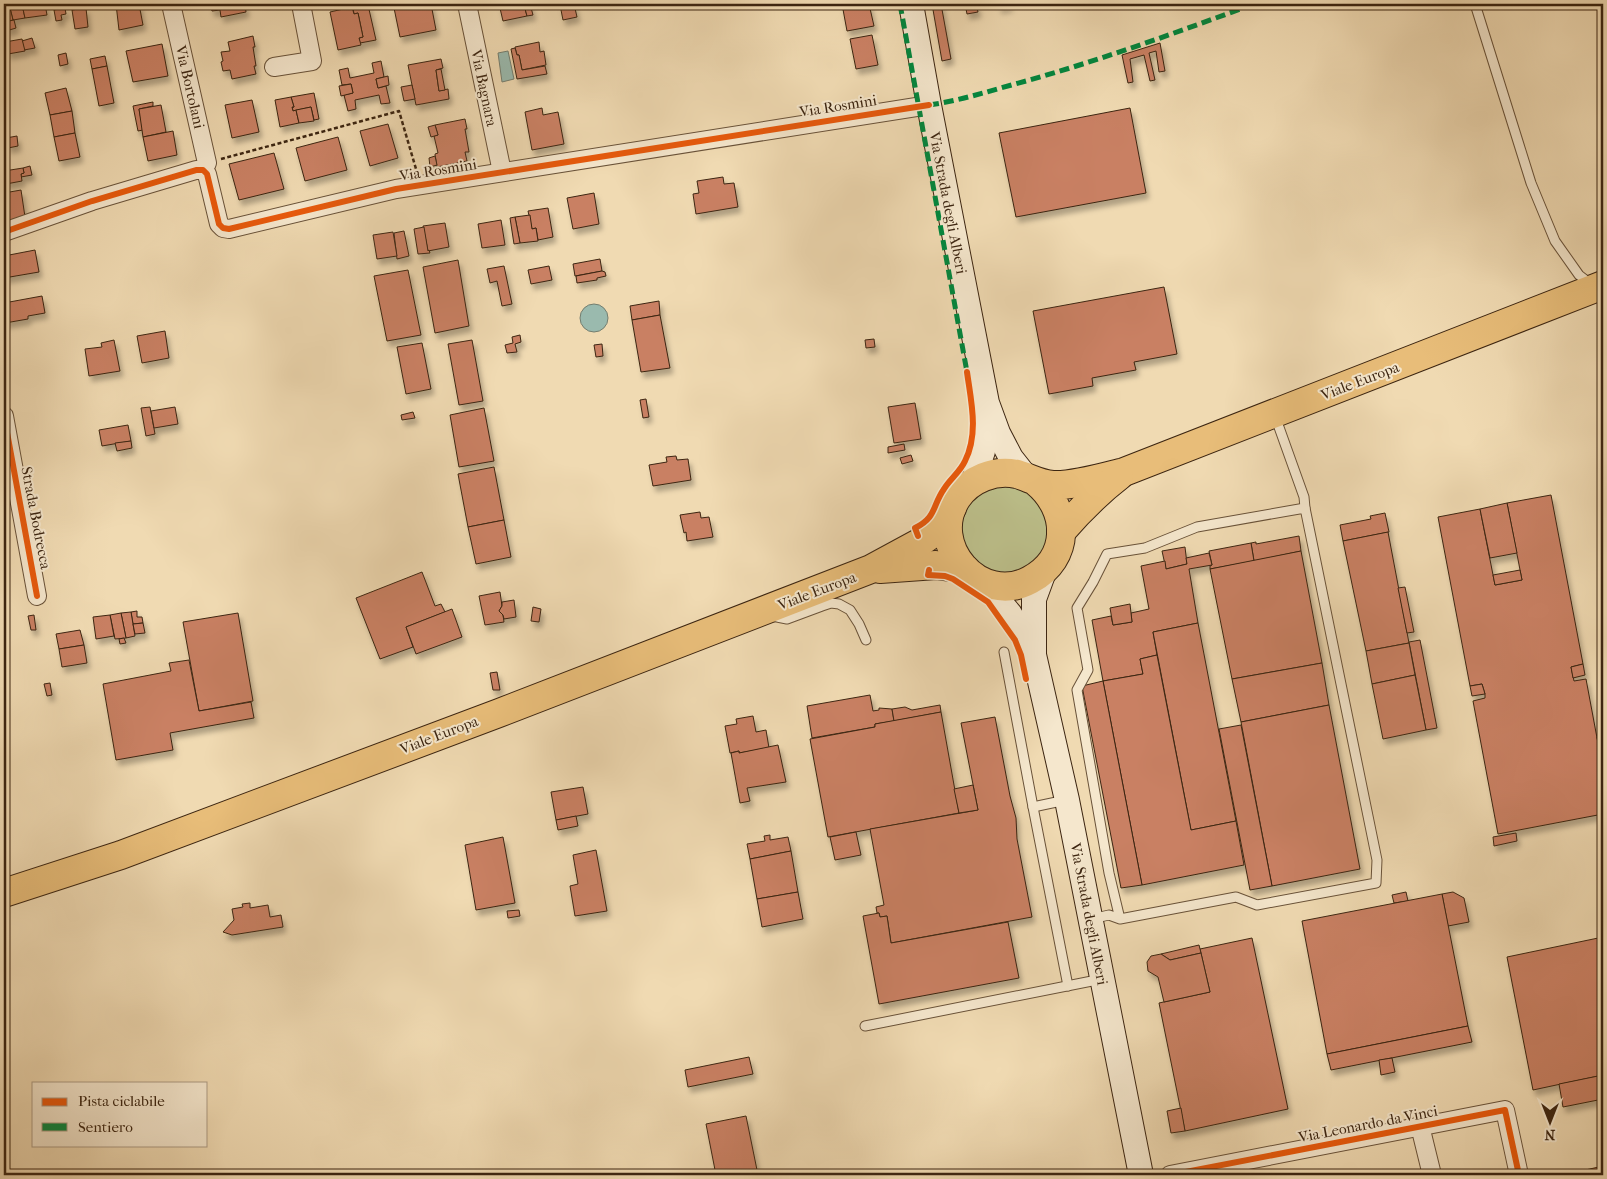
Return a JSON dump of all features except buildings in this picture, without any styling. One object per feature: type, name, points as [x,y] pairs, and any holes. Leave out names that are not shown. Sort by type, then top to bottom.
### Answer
[{"type":"main road","name":"Via Strada degli Alberi","points":[[911,4],[987,403],[998,433],[1011,458],[1031,480]]},
{"type":"main road","name":"Viale Europa","points":[[4,893],[121,855],[871,570],[919,544],[936,531],[958,498],[973,482],[983,477],[994,474],[1016,474],[1031,480],[1055,485],[1089,481],[1124,472],[1601,292]]},
{"type":"main road","name":"Via Strada degli Alberi","points":[[973,482],[983,451],[987,403]]},
{"type":"main road","name":"Viale Europa","points":[[871,570],[936,564],[974,575],[994,585],[1016,585],[1026,582],[1045,569],[1057,551],[1062,532],[1079,510],[1124,472]]},
{"type":"main road","points":[[1031,480],[1045,490],[1057,508],[1062,532]]},
{"type":"main road","name":"Viale Europa","points":[[952,508],[948,529],[949,540],[955,556],[974,575]]},
{"type":"main road","name":"Via Strada degli Alberi","points":[[1045,569],[1034,599],[1034,655],[1067,800],[1141,1175]]},
{"type":"main road","name":"Via Strada degli Alberi","points":[[974,575],[1010,614],[1034,655]]},
{"type":"street","name":"Via Bortolani","points":[[171,4],[205,166]]},
{"type":"street","points":[[274,67],[312,61],[301,4]]},
{"type":"street","name":"Via Bagnara","points":[[467,4],[502,172]]},
{"type":"street","name":"Via Rosmini","points":[[205,166],[218,224],[223,228],[229,229],[396,189],[929,105]]},
{"type":"street","points":[[4,232],[92,201],[205,166]]},
{"type":"street","name":"Strada Bodrecca","points":[[4,416],[37,596]]},
{"type":"street","name":"Via Leonardo da Vinci","points":[[1170,1175],[1505,1110],[1519,1175]]},
{"type":"street","name":"Via Leonardo da Vinci","points":[[1420,1126],[1432,1175]]},
{"type":"lane","name":"Viale Europa","points":[[1475,4],[1531,183],[1555,241],[1580,276],[1601,292]]},
{"type":"lane","points":[[1091,919],[1109,915],[1120,919],[1236,897],[1256,905],[1376,882],[1377,860],[1304,497],[1274,414]]},
{"type":"lane","points":[[1120,919],[1108,873],[1077,690],[1088,670],[1077,608],[1107,554],[1145,548],[1197,527],[1305,508]]},
{"type":"lane","points":[[760,613],[787,619],[831,603],[839,604],[850,610],[859,624],[866,640],[867,627],[859,618],[823,588]]},
{"type":"lane","points":[[1004,652],[1068,986]]},
{"type":"lane","points":[[1032,806],[1067,800]]},
{"type":"lane","points":[[865,1026],[1102,979]]},
{"type":"path","points":[[205,166],[399,111],[420,185]]},
{"type":"green space","points":[[1006,484],[1016,485],[1042,502],[1051,541],[1025,573],[984,572],[959,540],[963,510],[976,493]]},
{"type":"shaded area","points":[[508,51],[514,79],[502,82],[498,53]]},
{"type":"shaded area","points":[[594,304],[604,308],[608,318],[604,328],[594,332],[584,328],[580,318],[584,308]]},
{"type":"marked path","points":[[900,4],[967,372]]},
{"type":"marked path","points":[[929,105],[972,96],[1105,57],[1254,4]]},
{"type":"cycle path","points":[[4,232],[92,201],[196,170],[203,170],[207,174],[219,224],[223,228],[229,229],[396,189],[929,105]]},
{"type":"cycle path","points":[[918,536],[915,528],[931,515],[946,485],[963,465],[969,450],[972,439],[973,417],[967,372]]},
{"type":"cycle path","points":[[4,416],[37,596]]},
{"type":"cycle path","points":[[929,570],[928,575],[945,576],[953,579],[988,602],[1015,640],[1021,655],[1026,679]]},
{"type":"cycle path","points":[[1170,1175],[1505,1110],[1519,1175]]}]
